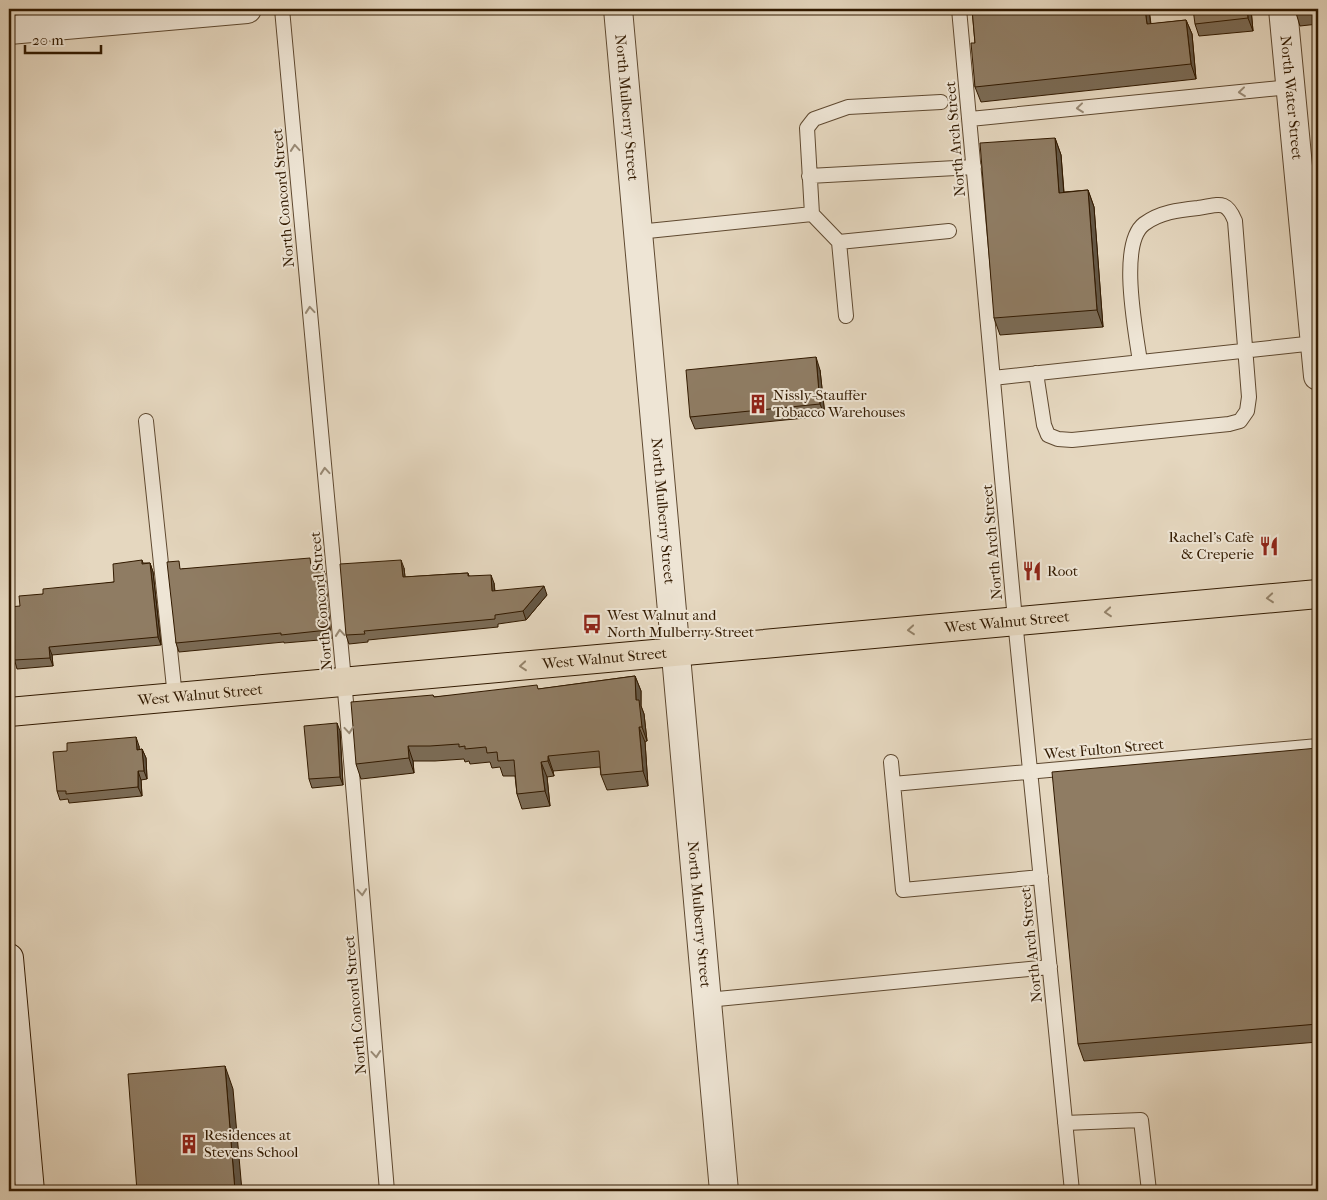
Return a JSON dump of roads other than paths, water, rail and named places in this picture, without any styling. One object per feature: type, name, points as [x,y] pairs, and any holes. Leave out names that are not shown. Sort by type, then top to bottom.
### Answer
[{"type":"main road","name":"West Walnut Street","points":[[9,712],[1318,594]]},
{"type":"street","points":[[9,30],[248,9]]},
{"type":"street","name":"North Mulberry Street","points":[[618,9],[724,1191]]},
{"type":"street","name":"North Water Street","points":[[1282,9],[1318,376]]},
{"type":"street","points":[[9,958],[30,1191]]},
{"type":"lane","name":"North Concord Street","points":[[282,9],[344,682],[388,1191]]},
{"type":"lane","name":"North Arch Street","points":[[959,9],[1015,620],[1072,1191]]},
{"type":"lane","points":[[970,119],[1290,87]]},
{"type":"lane","points":[[846,316],[839,242],[812,214],[808,176],[807,128],[814,120],[848,107],[941,102]]},
{"type":"lane","points":[[808,176],[974,167]]},
{"type":"lane","points":[[1036,373],[1044,425],[1048,434],[1058,439],[1072,440],[1229,424],[1240,421],[1247,411],[1249,397],[1246,350],[1235,221],[1230,210],[1222,204],[1165,212],[1143,225],[1134,239],[1129,269],[1140,362]]},
{"type":"lane","points":[[638,232],[812,214]]},
{"type":"lane","points":[[839,242],[949,231]]},
{"type":"lane","points":[[993,378],[1315,343]]},
{"type":"lane","points":[[146,420],[175,697]]},
{"type":"lane","name":"West Fulton Street","points":[[893,784],[1318,746]]},
{"type":"lane","points":[[891,762],[903,890],[1041,877]]},
{"type":"lane","points":[[707,1000],[1050,967]]},
{"type":"lane","points":[[1065,1123],[1141,1120],[1149,1191]]},
{"type":"place","name":"Nissly-Stauffer Tobacco Warehouses","points":[[758,404]]},
{"type":"place","name":"Rachel's Cafe & Creperie","points":[[1269,546]]},
{"type":"place","name":"Root","points":[[1032,571]]},
{"type":"place","name":"West Walnut and North Mulberry Street","points":[[592,624]]},
{"type":"place","name":"Residences at Stevens School","points":[[189,1144]]}]
